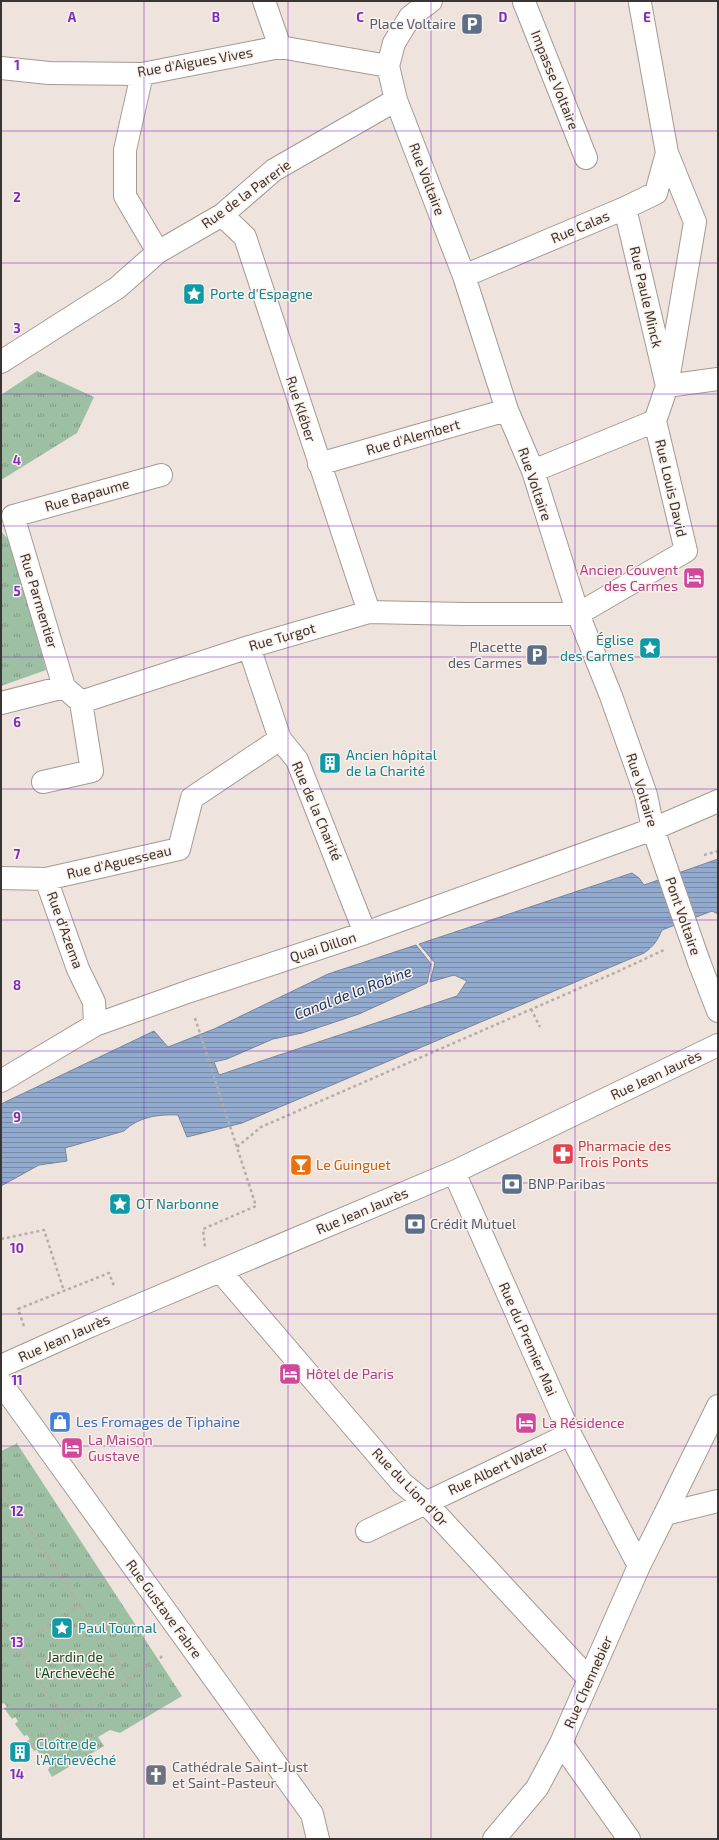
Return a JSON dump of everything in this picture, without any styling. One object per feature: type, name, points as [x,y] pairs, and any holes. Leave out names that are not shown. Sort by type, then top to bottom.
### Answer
[{"type":"street","points":[[264,1],[280,47]]},
{"type":"street","points":[[396,100],[388,66],[394,43],[410,17],[430,1]]},
{"type":"street","name":"Impasse Voltaire","points":[[524,2],[586,158]]},
{"type":"street","points":[[533,470],[655,421],[667,386],[695,222],[667,153],[640,3]]},
{"type":"street","name":"Rue d'Aigues Vives","points":[[1,68],[49,73],[142,74],[280,47],[388,66]]},
{"type":"street","points":[[142,74],[125,150],[125,196],[158,252]]},
{"type":"street","name":"Rue de la Parerie","points":[[1,362],[117,288],[158,252],[222,215],[274,170],[396,100]]},
{"type":"street","name":"Rue Voltaire","points":[[396,100],[464,276],[507,410],[533,470],[578,614],[611,696],[646,795],[653,829],[667,870]]},
{"type":"street","name":"Rue Calas","points":[[464,276],[625,208],[656,193],[667,153]]},
{"type":"street","name":"Rue Paule Minck","points":[[625,208],[667,386]]},
{"type":"street","name":"Rue Kléber","points":[[222,215],[245,237],[369,612]]},
{"type":"street","points":[[667,386],[718,379]]},
{"type":"street","name":"Rue d'Alembert","points":[[319,464],[507,410]]},
{"type":"street","name":"Rue Louis David","points":[[578,614],[686,551],[655,421]]},
{"type":"street","name":"Rue Bapaume","points":[[13,516],[161,474]]},
{"type":"street","name":"Rue Parmentier","points":[[13,516],[64,687]]},
{"type":"street","name":"Rue Turgot","points":[[81,702],[249,647],[369,612],[578,614]]},
{"type":"street","name":"Rue de la Charité","points":[[249,647],[280,739],[297,760],[365,933]]},
{"type":"street","points":[[1,703],[64,687],[81,702],[92,771],[43,782]]},
{"type":"street","name":"Rue d'Aguesseau","points":[[46,879],[179,849],[192,798],[280,739]]},
{"type":"street","name":"Quai Dillon","points":[[1,1080],[95,1025],[190,991],[365,933],[653,829],[718,801]]},
{"type":"street","name":"Pont Voltaire","points":[[667,870],[699,962],[718,1011]]},
{"type":"street","name":"Rue d'Azema","points":[[1,878],[46,879],[78,969],[94,1002],[95,1025]]},
{"type":"street","name":"Rue Jean Jaurès","points":[[1,1366],[90,1326],[454,1172],[718,1045]]},
{"type":"street","name":"Rue du Premier Mai","points":[[454,1172],[570,1434],[639,1566]]},
{"type":"street","name":"Rue du Lion d'Or","points":[[220,1271],[402,1483],[425,1502],[589,1679]]},
{"type":"street","name":"Rue Gustave Fabre","points":[[1,1383],[312,1814],[318,1839]]},
{"type":"street","name":"Rue Chennebier","points":[[494,1839],[538,1788],[561,1743],[639,1566],[718,1406]]},
{"type":"street","name":"Rue Albert Water","points":[[367,1530],[570,1434]]},
{"type":"street","points":[[665,1514],[718,1501]]},
{"type":"street","points":[[561,1743],[630,1839]]},
{"type":"path","points":[[704,855],[718,850]]},
{"type":"path","points":[[237,1147],[262,1127],[670,947]]},
{"type":"path","points":[[531,1009],[540,1027]]},
{"type":"path","points":[[197,1028],[256,1206],[203,1229]]},
{"type":"path","points":[[1,1239],[44,1230],[64,1291]]},
{"type":"path","points":[[18,1309],[109,1273]]},
{"type":"path","points":[[1,1487],[129,1678]]},
{"type":"path","points":[[17,1647],[80,1605]]},
{"type":"path","points":[[1,1621],[66,1722]]},
{"type":"path","points":[[31,1746],[129,1678],[186,1641]]},
{"type":"green space","points":[[37,371],[94,397],[77,433],[1,480],[1,395]]},
{"type":"green space","points":[[1,531],[11,543],[46,670],[1,686]]},
{"type":"green space","name":"Jardin de l'Archevêché","points":[[16,1442],[182,1696],[120,1733],[110,1730],[98,1737],[104,1746],[52,1777],[48,1770],[52,1763],[47,1755],[39,1753],[37,1750],[34,1751],[27,1741],[30,1739],[27,1735],[24,1736],[15,1724],[18,1721],[15,1717],[12,1719],[4,1708],[7,1707],[4,1703],[1,1704],[1,1451],[16,1444]]},
{"type":"water","name":"Canal de la Robine","points":[[718,859],[718,914],[712,911],[662,930],[655,943],[644,953],[242,1123],[187,1137],[178,1115],[149,1117],[136,1122],[124,1131],[65,1148],[67,1161],[39,1165],[1,1186],[1,1104],[154,1031],[168,1047],[214,1029],[328,974],[416,945],[431,964],[427,983],[359,1014],[302,1033],[273,1039],[227,1059],[214,1062],[219,1075],[457,996],[467,981],[454,975],[430,982],[435,963],[419,944],[632,873],[639,878],[644,885]]},
{"type":"place","name":"Place Voltaire","points":[[472,24]]},
{"type":"place","name":"Porte d'Espagne","points":[[194,294]]},
{"type":"place","name":"Ancien Couvent des Carmes","points":[[694,578]]},
{"type":"place","name":"Église des Carmes","points":[[650,648]]},
{"type":"place","name":"Placette des Carmes","points":[[537,655]]},
{"type":"place","name":"Ancien hôpital de la Charité","points":[[330,763]]},
{"type":"place","name":"Pharmacie des Trois Ponts","points":[[563,1154]]},
{"type":"place","name":"Le Guinguet","points":[[301,1165]]},
{"type":"place","name":"BNP Paribas","points":[[512,1184]]},
{"type":"place","name":"OT Narbonne","points":[[120,1204]]},
{"type":"place","name":"Crédit Mutuel","points":[[415,1224]]},
{"type":"place","name":"Hôtel de Paris","points":[[290,1374]]},
{"type":"place","name":"Les Fromages de Tiphaine","points":[[60,1422]]},
{"type":"place","name":"La Résidence","points":[[526,1423]]},
{"type":"place","name":"La Maison Gustave","points":[[72,1448]]},
{"type":"place","name":"Paul Tournal","points":[[62,1628]]},
{"type":"place","name":"Cloître de l'Archevêché","points":[[20,1752]]},
{"type":"place","name":"Cathédrale Saint-Just et Saint-Pasteur","points":[[156,1775]]}]
